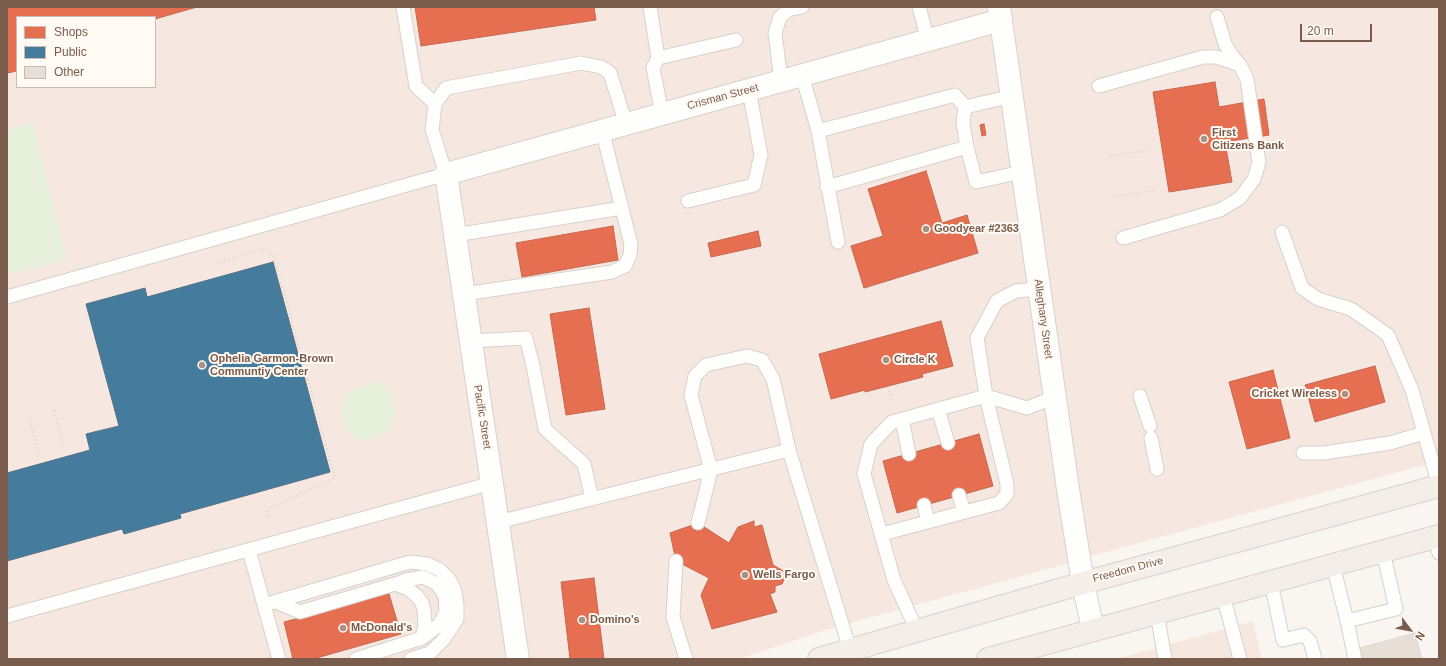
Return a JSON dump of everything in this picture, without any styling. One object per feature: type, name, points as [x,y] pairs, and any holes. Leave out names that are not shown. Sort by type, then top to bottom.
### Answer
[{"type":"main road","name":"Freedom Drive","points":[[819,659],[1083,583],[1439,486]]},
{"type":"main road","points":[[988,659],[1383,552],[1437,542]]},
{"type":"street","name":"Crisman Street","points":[[446,174],[928,40],[1000,13]]},
{"type":"street","name":"Alleghany Street","points":[[1000,13],[1055,398],[1083,583],[1093,630]]},
{"type":"street","name":"Pacific Street","points":[[446,174],[518,659]]},
{"type":"lane","points":[[402,7],[416,86],[434,104]]},
{"type":"lane","points":[[650,7],[658,58],[652,68],[662,114]]},
{"type":"lane","points":[[781,81],[775,33],[780,17],[790,9],[802,7]]},
{"type":"lane","points":[[919,7],[928,40]]},
{"type":"lane","points":[[1123,238],[1220,210],[1240,198],[1254,179],[1258,162],[1247,79],[1240,65],[1232,56],[1225,44],[1217,17]]},
{"type":"lane","points":[[658,58],[736,40]]},
{"type":"lane","points":[[1099,86],[1203,57],[1216,56],[1240,65]]},
{"type":"lane","points":[[7,297],[446,174],[432,130],[434,104],[446,88],[581,63],[600,67],[610,73],[626,124]]},
{"type":"lane","points":[[802,75],[818,131],[838,242]]},
{"type":"lane","points":[[688,201],[754,185],[761,155],[749,90]]},
{"type":"lane","points":[[818,131],[955,95],[965,107],[963,123],[967,147],[976,182],[1022,172]]},
{"type":"lane","points":[[965,107],[1012,96]]},
{"type":"lane","points":[[464,294],[612,272],[624,266],[630,255],[631,244],[602,130]]},
{"type":"lane","points":[[827,187],[967,147]]},
{"type":"lane","points":[[455,235],[622,208]]},
{"type":"lane","points":[[1282,232],[1302,288],[1318,299],[1351,309],[1388,335],[1412,390],[1439,486]]},
{"type":"lane","points":[[882,534],[999,503],[1007,494],[1007,484],[986,396],[977,338],[997,301],[1016,291],[1039,289]]},
{"type":"lane","points":[[470,341],[526,338],[546,429],[584,464],[592,499]]},
{"type":"lane","points":[[698,523],[711,470],[692,395],[695,376],[706,365],[747,356],[762,360],[773,378],[789,450],[850,650]]},
{"type":"lane","points":[[917,631],[894,580],[864,474],[871,444],[892,422],[986,396],[1027,408],[1055,398]]},
{"type":"lane","points":[[1140,396],[1151,432],[1156,469]]},
{"type":"lane","points":[[938,409],[948,443]]},
{"type":"lane","points":[[902,419],[909,454]]},
{"type":"lane","points":[[1303,454],[1324,453],[1390,443],[1424,432]]},
{"type":"lane","points":[[498,522],[789,450]]},
{"type":"lane","points":[[7,616],[492,483]]},
{"type":"lane","points":[[959,495],[964,512]]},
{"type":"lane","points":[[924,505],[928,522]]},
{"type":"lane","points":[[249,550],[270,604],[279,659]]},
{"type":"lane","points":[[1347,621],[1396,609],[1383,552]]},
{"type":"lane","points":[[676,561],[673,617],[686,659]]},
{"type":"lane","points":[[270,604],[410,562],[427,564],[440,570],[449,579],[455,591],[457,619],[438,647],[430,653],[411,659]]},
{"type":"lane","points":[[1334,565],[1355,659]]},
{"type":"lane","points":[[270,604],[300,612],[406,580],[423,577],[437,584],[445,596],[446,612],[440,624],[422,638],[356,659]]},
{"type":"lane","points":[[1271,582],[1282,640],[1304,635],[1310,641],[1315,659]]},
{"type":"lane","points":[[395,584],[408,589],[417,596],[422,603],[425,625],[422,638]]},
{"type":"lane","points":[[1223,595],[1240,659]]},
{"type":"lane","points":[[1158,613],[1165,659]]},
{"type":"path","points":[[1110,156],[1149,150]]},
{"type":"path","points":[[1117,196],[1156,190]]},
{"type":"path","points":[[217,263],[262,250],[266,250],[274,257],[335,478],[266,510],[269,519]]},
{"type":"path","points":[[54,411],[64,449]]},
{"type":"path","points":[[30,420],[39,455]]},
{"type":"shaded area","points":[[7,7],[993,7],[1073,562],[828,629],[740,659],[7,659]]},
{"type":"shaded area","points":[[1005,7],[1439,7],[1439,461],[1084,558]]},
{"type":"shaded area","points":[[1253,621],[1262,659],[1116,659]]},
{"type":"green space","points":[[33,123],[67,260],[9,274],[7,265],[7,130]]},
{"type":"green space","points":[[377,381],[383,382],[392,393],[396,415],[388,431],[369,440],[357,439],[346,429],[340,408],[345,396],[350,391]]},
{"type":"building: Shops","points":[[7,7],[197,7],[156,19],[156,16],[16,16],[16,71],[7,73]]},
{"type":"building: Shops","points":[[415,7],[594,7],[596,20],[421,46]]},
{"type":"building: Shops","name":"First Citizens Bank","points":[[1215,82],[1219,107],[1264,99],[1269,135],[1225,142],[1232,182],[1169,192],[1153,92]]},
{"type":"building: Shops","points":[[984,124],[986,135],[982,136],[980,125]]},
{"type":"building: Shops","name":"Goodyear #2363","points":[[926,171],[942,223],[967,215],[978,253],[864,288],[851,246],[883,236],[868,189]]},
{"type":"building: Shops","points":[[613,226],[618,260],[522,277],[516,243]]},
{"type":"building: Shops","points":[[758,231],[761,246],[711,257],[708,243]]},
{"type":"building: Shops","points":[[589,308],[605,409],[566,415],[550,314]]},
{"type":"building: Shops","name":"Circle K","points":[[941,321],[953,366],[922,374],[923,377],[831,399],[819,354]]},
{"type":"building: Shops","name":"Cricket Wireless","points":[[1375,366],[1385,402],[1315,422],[1305,385]]},
{"type":"building: Shops","points":[[1273,370],[1290,438],[1247,449],[1229,382]]},
{"type":"building: Shops","points":[[979,434],[993,486],[897,513],[883,461]]},
{"type":"building: Shops","name":"Wells Fargo","points":[[754,521],[754,527],[762,525],[773,565],[787,573],[782,584],[775,586],[775,592],[770,594],[777,612],[712,629],[701,595],[709,578],[676,561],[670,533],[698,523],[729,543],[738,527]]},
{"type":"building: Shops","name":"Domino's","points":[[594,578],[604,659],[570,659],[561,582]]},
{"type":"building: Shops","name":"McDonald's","points":[[389,594],[401,634],[313,659],[293,659],[284,622]]},
{"type":"building: Public","name":"Ophelia Garmon-Brown Communtiy Center","points":[[273,262],[330,472],[180,514],[181,518],[124,534],[122,529],[7,561],[7,473],[90,450],[86,434],[119,426],[86,304],[145,288],[147,297]]},
{"type":"building: Other","points":[[1415,633],[1422,659],[1362,659],[1359,648]]},
{"type":"place","name":"First Citizens Bank","points":[[1204,139]]},
{"type":"place","name":"Goodyear #2363","points":[[926,229]]},
{"type":"place","name":"Circle K","points":[[886,360]]},
{"type":"place","name":"Ophelia Garmon-Brown Communtiy Center","points":[[202,365]]},
{"type":"place","name":"Cricket Wireless","points":[[1345,394]]},
{"type":"place","name":"Wells Fargo","points":[[745,575]]},
{"type":"place","name":"Domino's","points":[[582,620]]},
{"type":"place","name":"McDonald's","points":[[343,628]]}]
